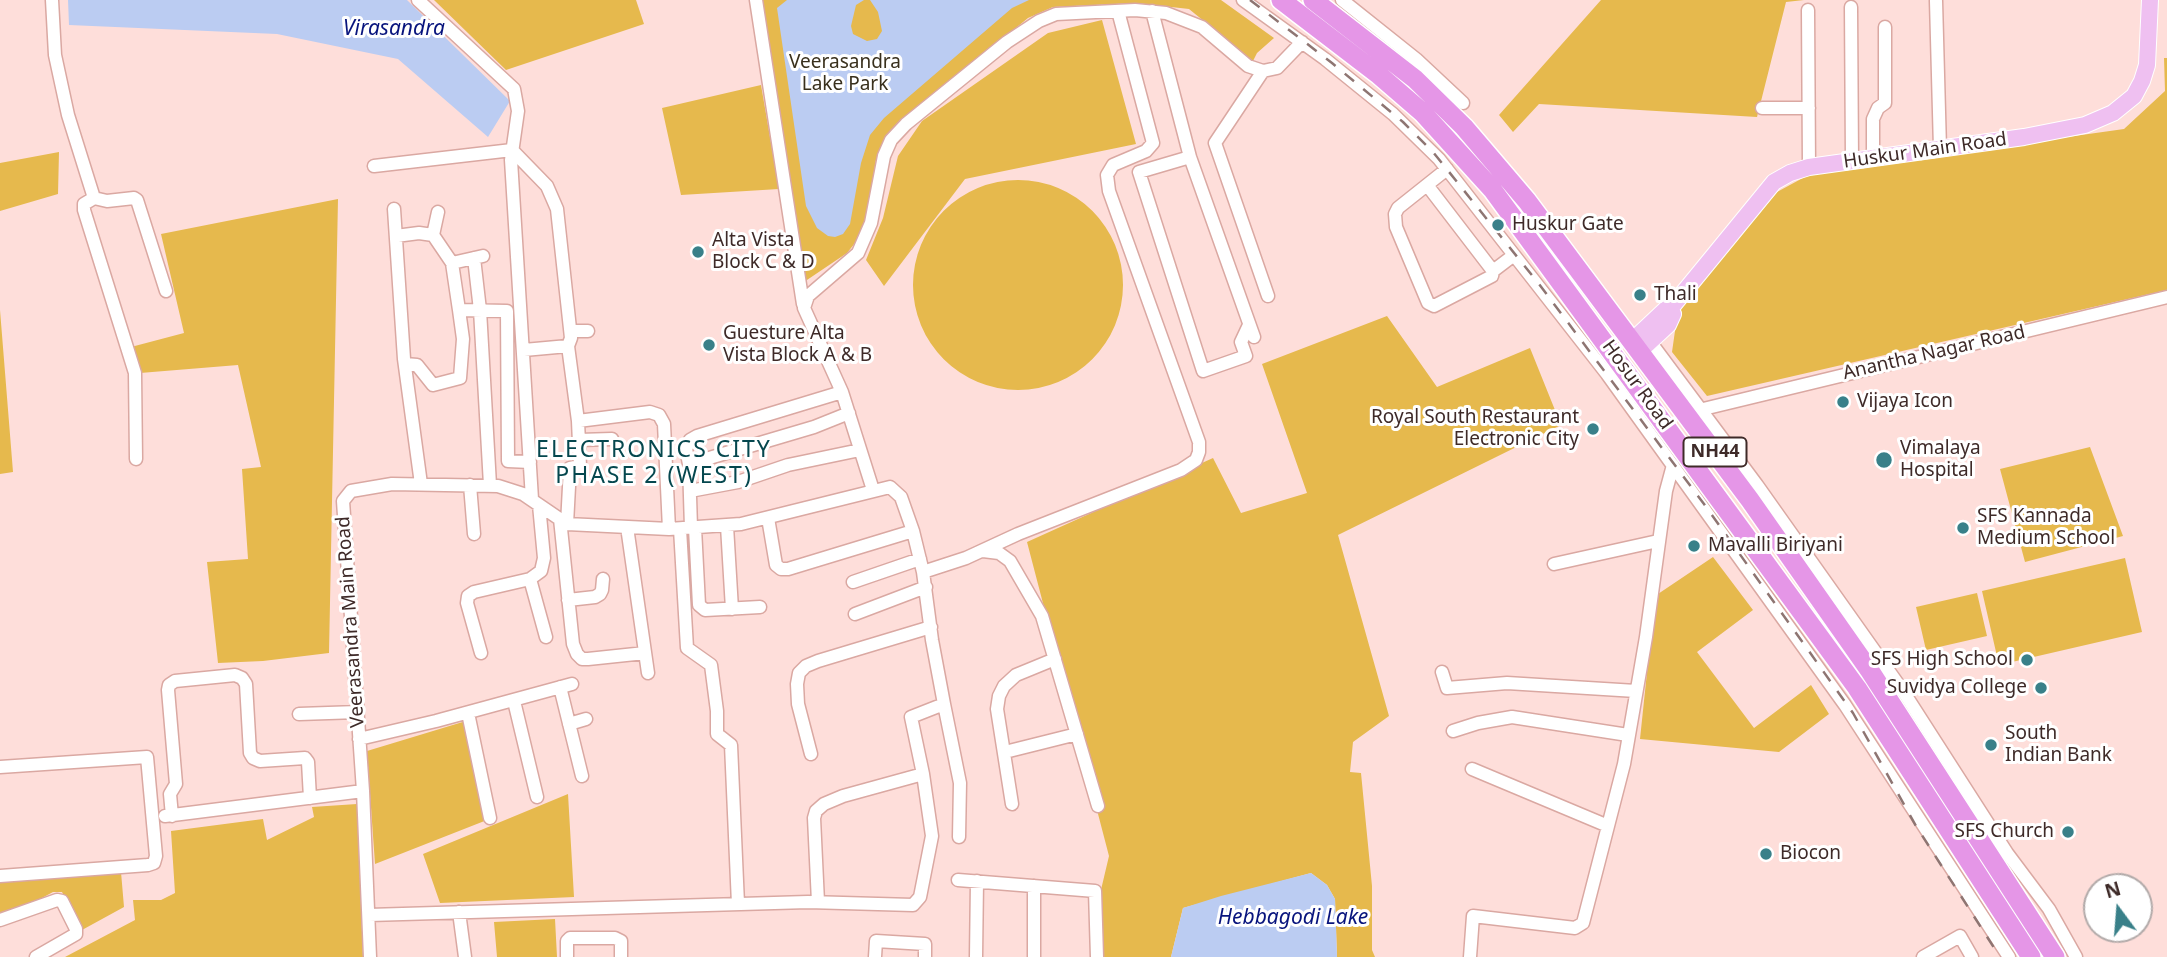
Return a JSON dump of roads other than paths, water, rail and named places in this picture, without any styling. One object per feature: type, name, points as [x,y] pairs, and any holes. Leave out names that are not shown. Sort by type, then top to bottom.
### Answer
[{"type":"highway","name":"Hosur Road","points":[[1282,0],[1423,113],[1492,189],[1857,688],[2031,957]]},
{"type":"highway","name":"Hosur Road","points":[[1313,0],[1458,109],[1527,201],[1641,341],[1761,504],[2055,957]]},
{"type":"main road","name":"Huskur Main Road","points":[[1641,341],[1668,325],[1672,314],[1670,309],[1774,182],[1790,173],[1809,167],[2024,137],[2085,125],[2113,113],[2134,96],[2142,81],[2147,65],[2150,0]]},
{"type":"street","points":[[51,0],[55,55],[68,115],[94,198]]},
{"type":"street","points":[[418,0],[514,89],[518,111],[511,160],[530,462],[544,565],[541,571],[530,579],[474,592],[468,596],[467,603],[481,653]]},
{"type":"street","points":[[756,0],[804,308],[842,391],[873,490]]},
{"type":"street","points":[[1243,0],[1302,42],[1393,114],[1447,169],[1607,374],[1845,705],[2009,957]]},
{"type":"street","points":[[1342,0],[1416,59],[1458,109]]},
{"type":"street","points":[[1936,1],[1940,149]]},
{"type":"street","points":[[1851,7],[1852,161]]},
{"type":"street","points":[[804,308],[808,296],[858,253],[871,223],[884,156],[891,140],[906,124],[1007,42],[1039,21],[1056,14],[1091,11],[1135,9],[1166,13],[1202,27],[1248,66],[1263,71],[1277,68],[1302,42]]},
{"type":"street","points":[[1808,10],[1809,167]]},
{"type":"street","points":[[923,572],[1181,470],[1196,460],[1199,452],[1199,442],[1109,191],[1107,175],[1113,165],[1146,152],[1153,143],[1118,11]]},
{"type":"street","points":[[1152,11],[1190,157],[1252,331],[1241,342],[1245,356],[1203,371],[1139,172],[1190,157]]},
{"type":"street","points":[[1873,158],[1873,119],[1878,108],[1885,103],[1885,27]]},
{"type":"street","points":[[1263,71],[1215,143],[1268,296]]},
{"type":"street","points":[[1762,108],[1809,108]]},
{"type":"street","points":[[374,166],[512,150]]},
{"type":"street","points":[[512,150],[538,176],[553,197],[556,209],[571,331],[568,346],[579,440],[580,466],[570,468],[563,521],[573,644],[576,654],[582,659],[645,653]]},
{"type":"street","points":[[1427,185],[1490,268],[1492,276],[1434,306],[1428,303],[1395,221],[1398,208],[1447,169]]},
{"type":"street","points":[[136,459],[135,373],[84,204],[94,198],[107,201],[137,200],[166,291]]},
{"type":"street","points":[[394,209],[405,365],[421,484]]},
{"type":"street","points":[[405,365],[417,365],[433,385],[460,378],[463,339],[452,262],[437,230],[438,212]]},
{"type":"street","points":[[396,236],[437,230]]},
{"type":"street","points":[[1490,268],[1512,252]]},
{"type":"street","points":[[452,262],[479,257],[490,485]]},
{"type":"street","name":"Anantha Nagar Road","points":[[1694,411],[2167,297]]},
{"type":"street","points":[[459,310],[506,311],[508,461],[530,462]]},
{"type":"street","points":[[571,331],[588,331]]},
{"type":"street","points":[[524,350],[568,346]]},
{"type":"street","points":[[738,904],[731,745],[717,734],[711,665],[687,648],[684,529],[690,491],[687,444],[697,436],[842,391]]},
{"type":"street","points":[[578,421],[650,412],[662,419],[699,605],[705,610],[760,607]]},
{"type":"street","points":[[689,464],[814,427],[849,412]]},
{"type":"street","points":[[579,440],[612,439]]},
{"type":"street","points":[[690,491],[738,482],[788,465],[860,450]]},
{"type":"street","points":[[1470,957],[1473,915],[1575,928],[1583,923],[1624,764],[1672,465]]},
{"type":"street","name":"Veerasandra Main Road","points":[[370,957],[363,791],[343,501],[351,491],[392,484],[490,485],[536,502],[563,521]]},
{"type":"street","points":[[470,485],[474,534]]},
{"type":"street","points":[[563,521],[684,529],[727,526],[816,507],[890,487],[901,498],[914,531],[926,587],[930,627],[959,775],[959,837]]},
{"type":"street","points":[[1761,504],[1903,691],[1992,831],[2049,909],[2076,957]]},
{"type":"street","points":[[768,518],[776,565],[781,569],[914,531]]},
{"type":"street","points":[[727,526],[732,609]]},
{"type":"street","points":[[627,527],[648,673]]},
{"type":"street","points":[[1554,564],[1658,541]]},
{"type":"street","points":[[983,550],[999,554],[1010,561],[1042,616],[1098,807]]},
{"type":"street","points":[[853,582],[920,559]]},
{"type":"street","points":[[530,579],[546,638]]},
{"type":"street","points":[[568,600],[595,597],[603,590],[603,579]]},
{"type":"street","points":[[855,614],[926,587]]},
{"type":"street","points":[[811,754],[797,704],[799,673],[806,666],[818,661],[930,627]]},
{"type":"street","points":[[1012,803],[997,709],[999,696],[1004,687],[1026,670],[1055,659]]},
{"type":"street","points":[[1442,672],[1447,688],[1507,683],[1636,691]]},
{"type":"street","points":[[172,816],[170,794],[176,784],[167,690],[175,681],[235,675],[242,678],[246,684],[250,753],[260,761],[305,758],[308,762],[310,798]]},
{"type":"street","points":[[359,739],[566,686],[569,724],[582,776]]},
{"type":"street","points":[[514,701],[537,797]]},
{"type":"street","points":[[369,915],[818,902],[913,905],[920,897],[932,836],[911,717],[944,704]]},
{"type":"street","points":[[299,714],[358,712]]},
{"type":"street","points":[[468,713],[490,818]]},
{"type":"street","points":[[1453,731],[1512,717],[1628,735]]},
{"type":"street","points":[[569,724],[586,719]]},
{"type":"street","points":[[1005,752],[1077,734]]},
{"type":"street","points":[[0,767],[173,755]]},
{"type":"street","points":[[0,876],[153,863],[156,856],[154,817],[147,757]]},
{"type":"street","points":[[1472,769],[1608,826]]},
{"type":"street","points":[[818,902],[814,818],[816,811],[824,804],[843,796],[923,774]]},
{"type":"street","points":[[154,817],[363,791]]},
{"type":"street","points":[[958,880],[1095,891],[1097,957]]},
{"type":"street","points":[[976,957],[977,881]]},
{"type":"street","points":[[1034,886],[1034,957]]},
{"type":"street","points":[[0,920],[57,900],[62,901],[76,934],[36,957]]},
{"type":"street","points":[[459,912],[465,957]]},
{"type":"street","points":[[1923,957],[1960,936],[1972,957]]},
{"type":"street","points":[[567,957],[567,941],[570,938],[615,937],[621,941],[621,957]]},
{"type":"street","points":[[876,957],[876,941],[925,944],[925,957]]},
{"type":"water","name":"Virasandra","points":[[68,0],[407,0],[510,101],[488,137],[398,59],[277,34],[69,25]]},
{"type":"water","name":"Veerasandra Lake Park","points":[[787,0],[864,0],[856,5],[851,26],[853,34],[867,41],[877,39],[882,31],[878,12],[870,0],[1029,0],[1012,8],[884,118],[870,135],[861,163],[850,224],[843,234],[835,237],[828,236],[817,228],[806,206],[777,8]]},
{"type":"water","name":"Hebbagodi Lake","points":[[1311,873],[1327,885],[1335,899],[1337,957],[1171,957],[1183,908]]},
{"type":"railway","points":[[1250,0],[1403,122],[1433,152],[1539,284],[1704,504],[1853,713],[1916,826],[2000,957]]},
{"type":"place","name":"Huskur Gate","points":[[1498,225]]},
{"type":"place","name":"Alta Vista Block C & D","points":[[698,252]]},
{"type":"place","name":"Thali","points":[[1640,295]]},
{"type":"place","name":"Guesture Alta Vista Block A & B","points":[[709,345]]},
{"type":"place","name":"Vijaya Icon","points":[[1843,402]]},
{"type":"place","name":"Royal South Restaurant Electronic City","points":[[1593,429]]},
{"type":"place","name":"Vimalaya Hospital","points":[[1884,460]]},
{"type":"place","name":"SFS Kannada Medium School","points":[[1963,528]]},
{"type":"place","name":"Mavalli Biriyani","points":[[1694,546]]},
{"type":"place","name":"SFS High School","points":[[2027,660]]},
{"type":"place","name":"Suvidya College","points":[[2041,688]]},
{"type":"place","name":"South Indian Bank","points":[[1991,745]]},
{"type":"place","name":"SFS Church","points":[[2068,832]]},
{"type":"place","name":"Biocon","points":[[1766,854]]},
{"type":"district","name":"ELECTRONICS CITY PHASE 2 (WEST)","points":[[654,463]]}]
